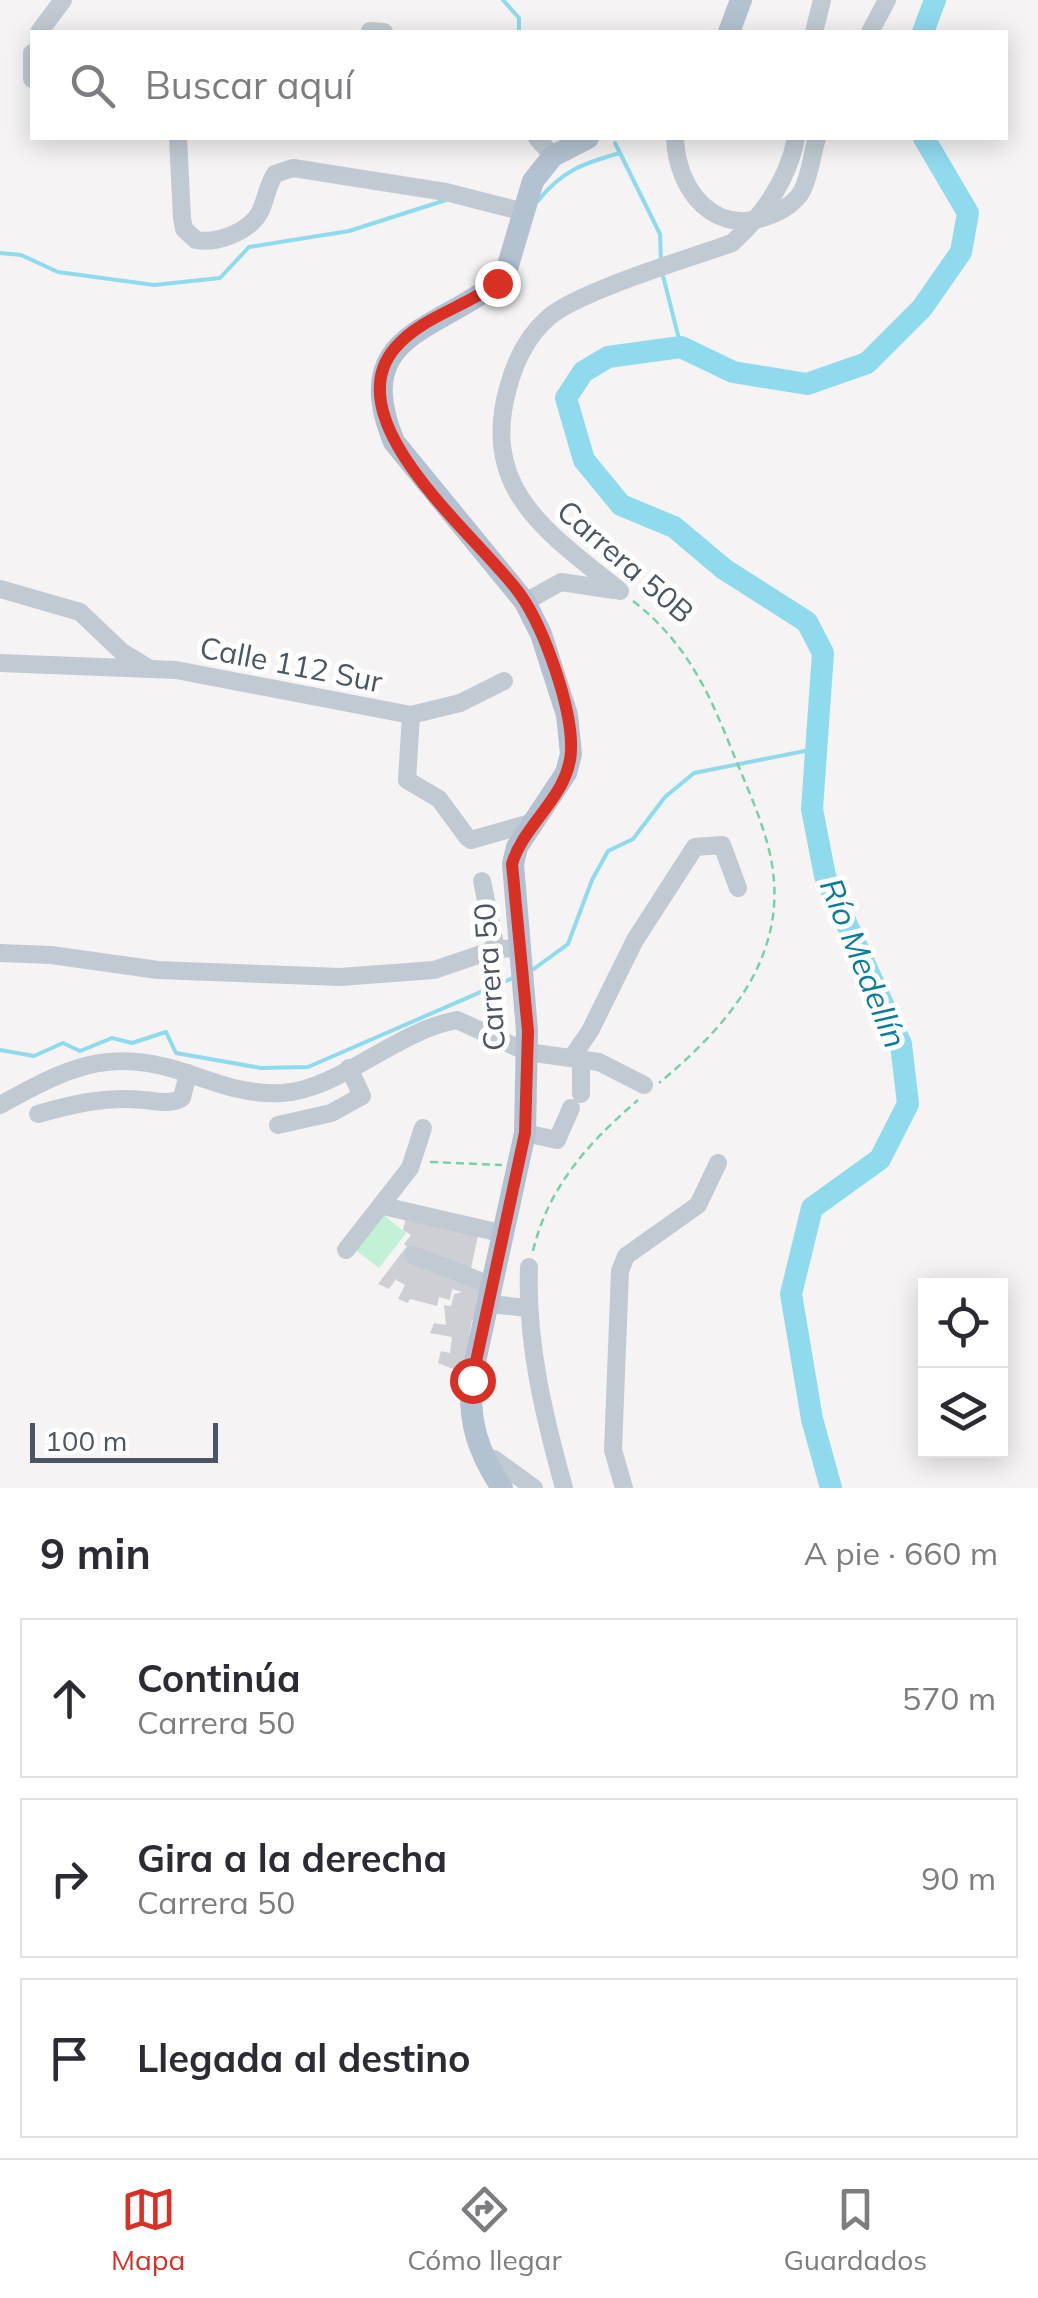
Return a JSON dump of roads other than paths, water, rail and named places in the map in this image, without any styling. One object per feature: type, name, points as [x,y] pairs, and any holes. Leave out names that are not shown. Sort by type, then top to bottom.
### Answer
[{"type":"main road","points":[[730,30],[741,0]]},
{"type":"main road","points":[[554,156],[584,140]]},
{"type":"main road","name":"Carrera 50","points":[[502,1488],[483,1458],[470,1406],[525,1133],[527,1052],[512,864],[517,847],[555,796],[571,754],[567,715],[541,634],[525,602],[394,442],[381,392],[384,364],[396,346],[423,325],[485,292],[506,272],[534,181],[554,156]]},
{"type":"street","points":[[40,30],[63,0]]},
{"type":"street","points":[[814,30],[822,0]]},
{"type":"street","points":[[871,30],[887,0]]},
{"type":"street","points":[[178,140],[182,218],[184,229],[196,240],[218,240],[245,227],[260,211],[275,174],[293,168],[446,192],[524,212]]},
{"type":"street","points":[[539,140],[554,156]]},
{"type":"street","points":[[675,140],[678,169],[700,206],[724,221],[756,222],[783,210],[802,191],[816,140]]},
{"type":"street","name":"Carrera 50B","points":[[525,602],[562,582],[620,591],[546,531],[512,489],[501,430],[515,362],[550,315],[732,244],[756,222],[782,180],[795,140]]},
{"type":"street","points":[[0,589],[80,612],[122,652],[150,670]]},
{"type":"street","name":"Calle 112 Sur","points":[[0,663],[176,670],[410,716],[408,780],[438,799],[466,837],[472,840],[534,822]]},
{"type":"street","points":[[410,716],[460,703],[504,682]]},
{"type":"street","points":[[525,1133],[556,1140],[576,1101],[576,1058],[634,940],[695,847],[722,845],[738,888]]},
{"type":"street","points":[[482,881],[496,949],[522,965]]},
{"type":"street","points":[[0,953],[51,954],[158,970],[340,977],[448,968],[496,949]]},
{"type":"street","points":[[0,1087],[36,1082],[104,1060],[150,1062],[225,1089],[285,1094],[349,1068],[403,1038],[457,1020],[527,1052],[610,1067],[644,1084]]},
{"type":"street","points":[[278,1124],[330,1113],[362,1096],[349,1068]]},
{"type":"street","points":[[38,1114],[84,1101],[125,1098],[173,1103],[182,1098],[188,1073]]},
{"type":"street","points":[[0,1105],[36,1082]]},
{"type":"street","points":[[346,1250],[414,1160],[423,1128]]},
{"type":"street","points":[[624,1488],[613,1450],[620,1271],[634,1250],[698,1206],[718,1163]]},
{"type":"street","points":[[383,1206],[505,1234]]},
{"type":"street","points":[[412,1255],[491,1295],[528,1308]]},
{"type":"street","points":[[530,1267],[528,1308],[536,1369],[564,1488]]},
{"type":"street","points":[[483,1458],[494,1458],[534,1488]]},
{"type":"waterway","points":[[503,0],[519,18],[519,30]]},
{"type":"waterway","name":"Río Medellín","points":[[924,30],[935,0]]},
{"type":"waterway","name":"Río Medellín","points":[[831,1488],[812,1419],[791,1294],[812,1208],[880,1159],[908,1104],[901,1044],[825,876],[812,809],[823,653],[807,622],[724,569],[674,527],[621,505],[584,460],[566,398],[583,372],[608,357],[681,347],[733,372],[807,384],[867,363],[922,308],[961,252],[968,213],[925,140]]},
{"type":"waterway","points":[[615,143],[660,234],[661,262]]},
{"type":"waterway","points":[[538,201],[555,182],[574,170],[620,153]]},
{"type":"waterway","points":[[0,253],[21,255],[58,272],[154,285],[220,278],[249,247],[349,231],[446,200]]},
{"type":"waterway","points":[[662,272],[681,347]]},
{"type":"waterway","points":[[531,971],[568,944],[592,880],[608,851],[633,839],[665,797],[694,773],[815,749]]},
{"type":"waterway","points":[[0,1050],[34,1056],[63,1043],[80,1051],[112,1038],[132,1043],[166,1032],[176,1053],[261,1068],[308,1067],[513,978]]}]
